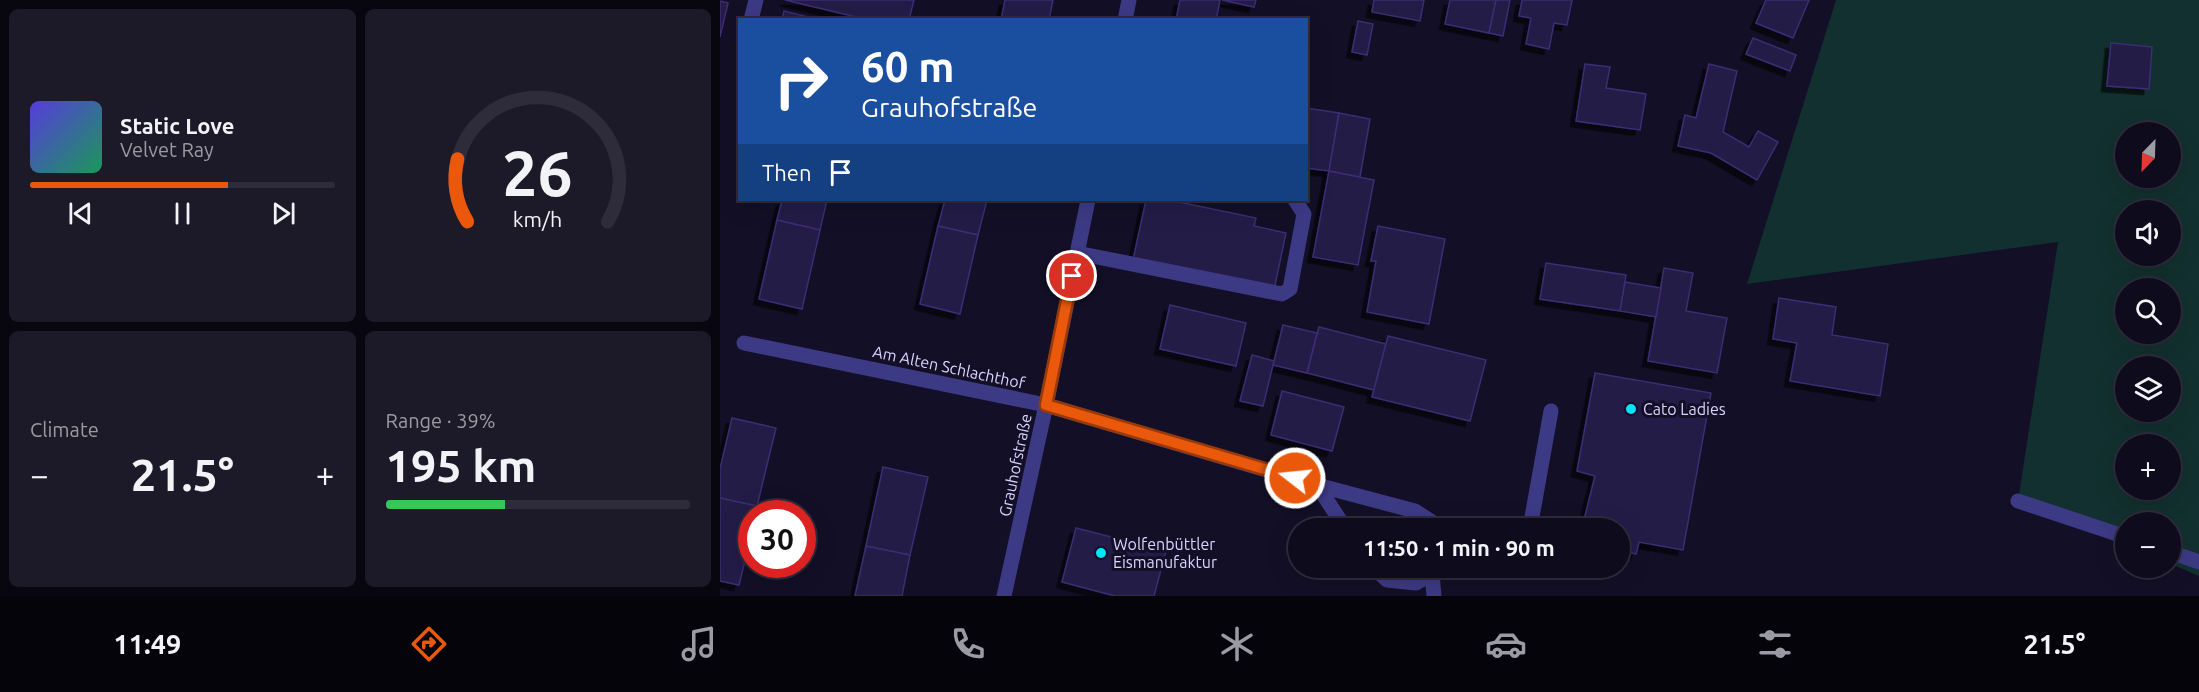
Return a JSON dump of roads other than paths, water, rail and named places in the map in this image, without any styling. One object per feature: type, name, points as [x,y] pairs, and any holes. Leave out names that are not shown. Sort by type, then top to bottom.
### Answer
[{"type":"street","points":[[752,18],[756,0]]},
{"type":"street","points":[[1125,18],[1129,0]]},
{"type":"street","name":"Grauhofstraße","points":[[1004,596],[1088,201]]},
{"type":"street","points":[[1077,253],[1282,294],[1290,289],[1304,214],[1296,201]]},
{"type":"street","name":"Am Alten Schlachthof","points":[[744,343],[1046,405],[1317,485],[1415,511],[1426,518]]},
{"type":"street","points":[[1532,518],[1551,411]]},
{"type":"street","points":[[1317,485],[1338,518]]},
{"type":"street","points":[[2018,501],[2115,533]]},
{"type":"street","points":[[2181,556],[2199,562]]},
{"type":"street","points":[[1384,578],[1416,583],[1423,578]]},
{"type":"street","points":[[1434,596],[1435,578]]},
{"type":"place","name":"Cato Ladies","points":[[1631,409]]},
{"type":"place","name":"Wolfenbüttler Eismanufaktur","points":[[1101,553]]}]
